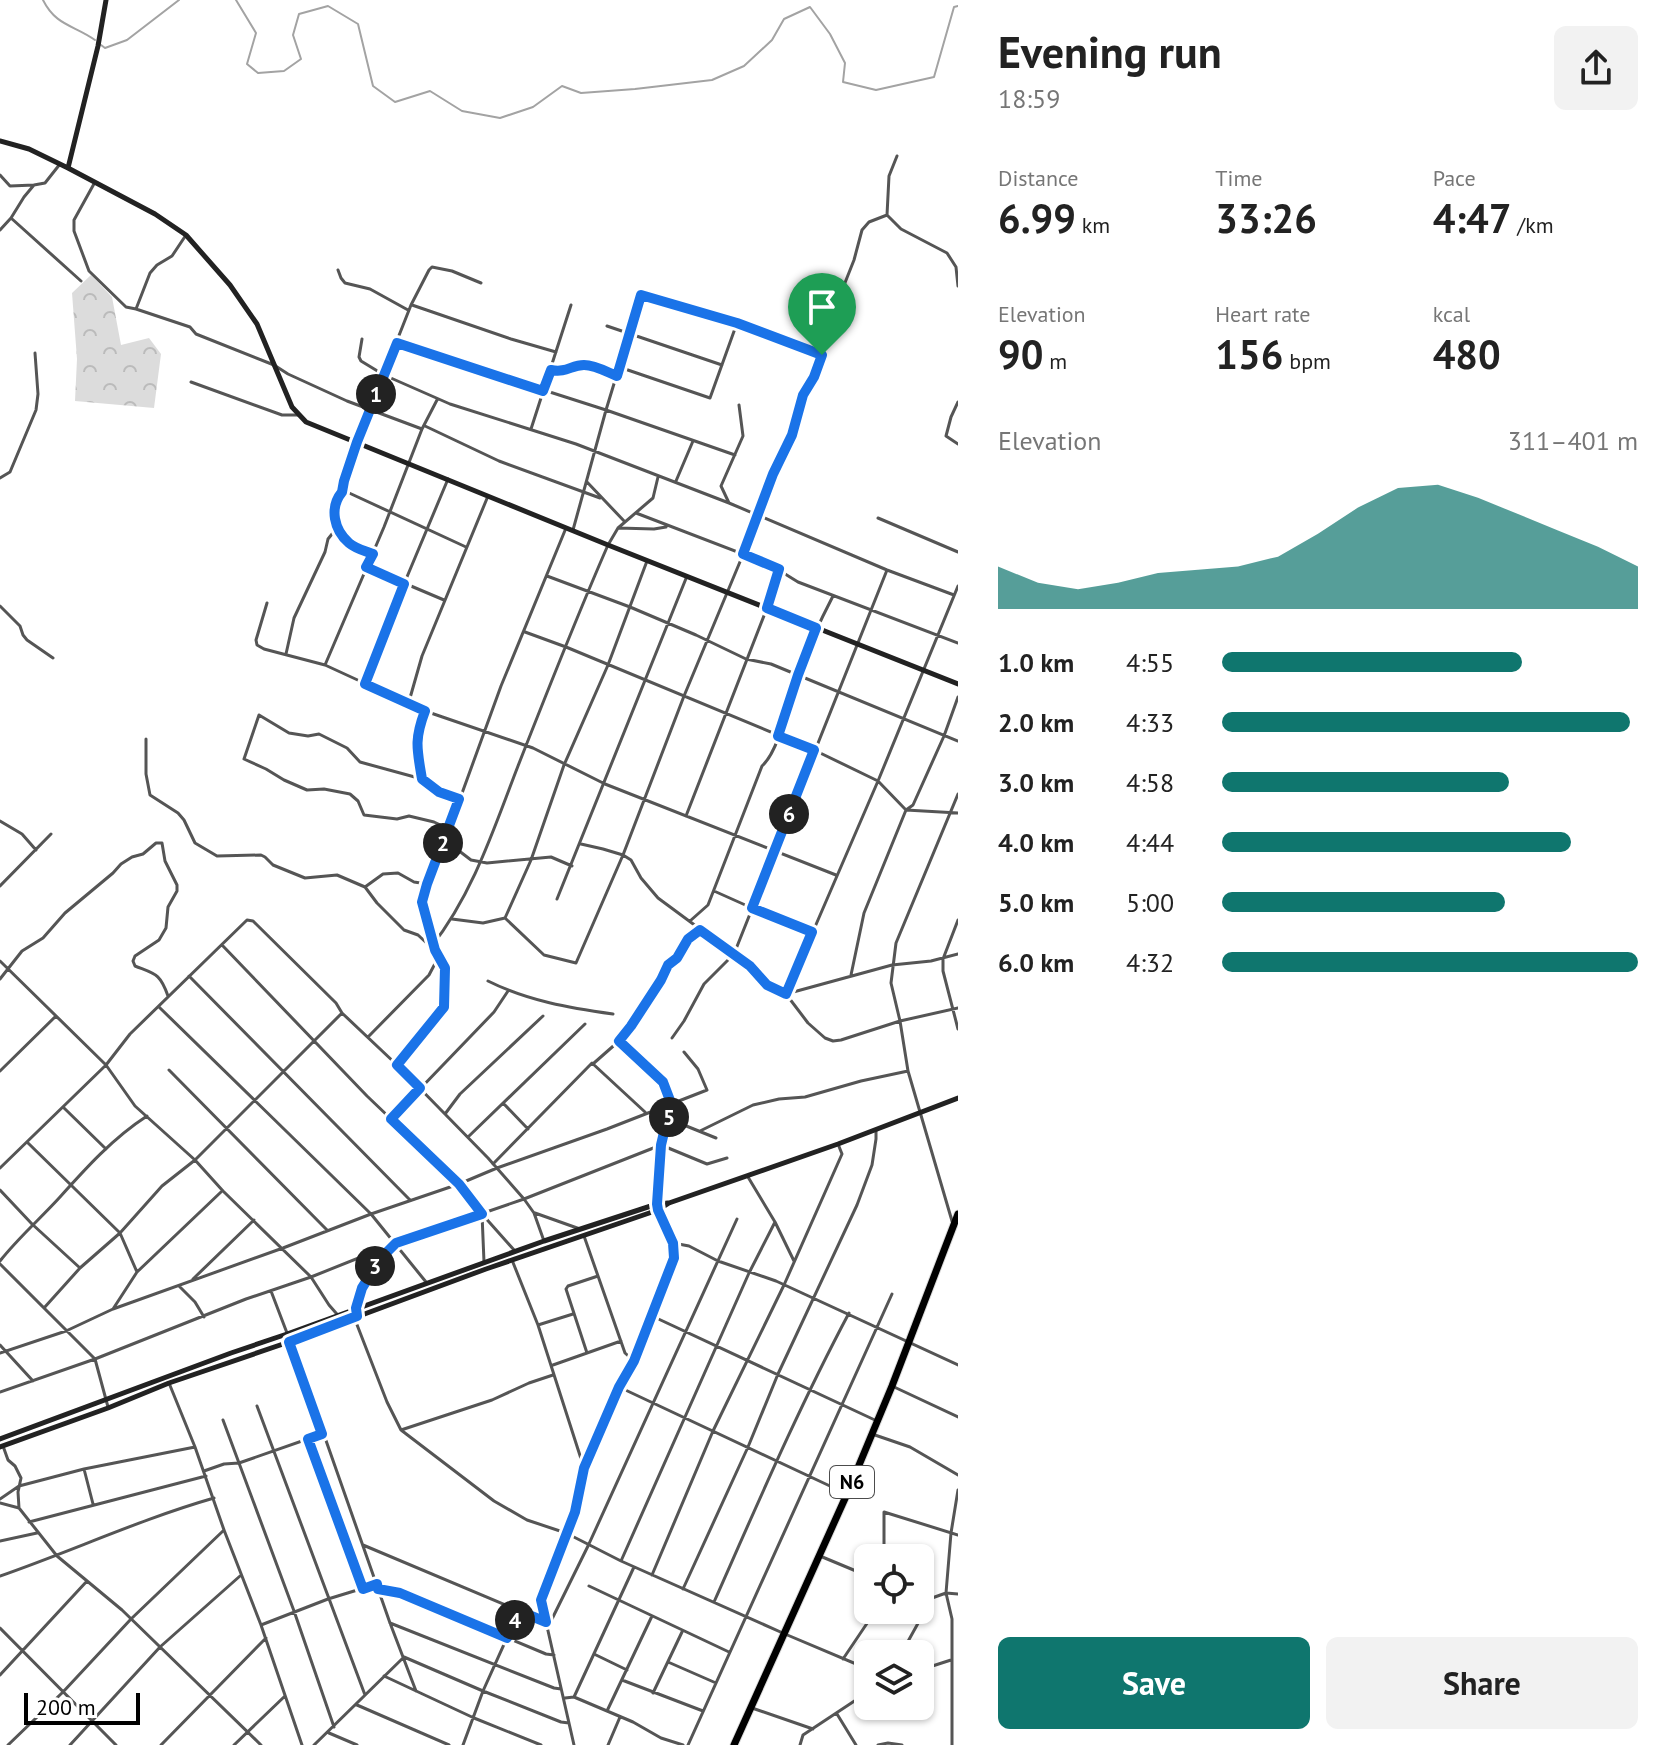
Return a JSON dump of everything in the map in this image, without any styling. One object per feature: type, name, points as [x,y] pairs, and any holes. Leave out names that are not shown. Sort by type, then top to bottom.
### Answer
[{"type":"highway","name":"N6","points":[[734,1745],[847,1494],[956,1225]]},
{"type":"main road","points":[[68,168],[106,0]]},
{"type":"main road","points":[[0,141],[29,149],[68,168],[155,214],[186,235],[230,285],[257,324],[292,407],[298,415],[317,427],[958,684]]},
{"type":"main road","points":[[288,1338],[356,1308],[515,1251],[658,1207],[958,1098]]},
{"type":"main road","points":[[1,1442],[105,1401],[512,1260],[582,1231]]},
{"type":"main road","points":[[1,1442],[108,1408],[168,1380]]},
{"type":"street","points":[[897,156],[889,176],[887,215],[901,229],[947,253],[956,267],[958,286]]},
{"type":"street","points":[[0,175],[10,186],[45,183],[60,164]]},
{"type":"street","points":[[95,182],[74,220],[74,231],[89,271],[126,307],[190,327],[196,334],[274,365],[317,388],[600,498]]},
{"type":"street","points":[[0,230],[34,185]]},
{"type":"street","points":[[505,918],[544,955],[576,963],[623,855],[773,474],[792,435],[803,395],[814,377],[829,338],[833,313],[862,230],[869,222],[887,215]]},
{"type":"street","points":[[11,218],[81,281]]},
{"type":"street","points":[[136,309],[150,273],[172,256],[186,235]]},
{"type":"street","points":[[286,655],[294,618],[328,539],[335,532],[334,511],[357,442],[421,283],[432,267],[452,271],[481,283]]},
{"type":"street","points":[[338,270],[345,283],[370,289],[409,311]]},
{"type":"street","points":[[433,947],[422,902],[427,884],[523,631],[584,491],[641,295],[737,323],[822,355]]},
{"type":"street","points":[[411,305],[556,352]]},
{"type":"street","points":[[531,429],[571,305]]},
{"type":"street","points":[[619,367],[710,398],[737,323]]},
{"type":"street","points":[[607,326],[722,365]]},
{"type":"street","points":[[362,339],[361,361],[438,399],[676,481],[954,595]]},
{"type":"street","points":[[397,343],[735,455]]},
{"type":"street","points":[[0,478],[10,472],[36,410],[35,353]]},
{"type":"street","points":[[551,370],[564,371],[588,365],[617,376]]},
{"type":"street","points":[[191,382],[282,415],[298,415]]},
{"type":"street","points":[[325,665],[438,399]]},
{"type":"street","points":[[958,402],[946,436],[958,444]]},
{"type":"street","points":[[729,503],[721,486],[743,436],[739,405]]},
{"type":"street","points":[[676,481],[693,441]]},
{"type":"street","points":[[433,947],[452,919],[481,862],[608,545],[618,528],[653,498],[658,477]]},
{"type":"street","points":[[365,684],[448,479]]},
{"type":"street","points":[[587,482],[625,522]]},
{"type":"street","points":[[342,492],[466,547]]},
{"type":"street","points":[[408,705],[422,656],[488,496]]},
{"type":"street","points":[[636,513],[779,569],[798,582],[958,643]]},
{"type":"street","points":[[878,518],[958,552]]},
{"type":"street","points":[[336,526],[350,544],[373,554]]},
{"type":"street","points":[[618,528],[671,527]]},
{"type":"street","points":[[505,918],[531,860],[564,765],[608,665],[647,560]]},
{"type":"street","points":[[366,567],[445,600]]},
{"type":"street","points":[[686,816],[767,608],[779,569]]},
{"type":"street","points":[[672,1038],[704,984],[734,954],[887,570]]},
{"type":"street","points":[[547,576],[630,607],[746,659],[771,664],[958,741]]},
{"type":"street","points":[[557,899],[687,576]]},
{"type":"street","points":[[786,994],[958,586]]},
{"type":"street","points":[[690,921],[708,905],[762,766],[769,760],[816,628],[833,596]]},
{"type":"street","points":[[267,603],[256,640],[257,645],[264,649],[325,665],[408,705],[526,746],[643,800],[836,875]]},
{"type":"street","points":[[0,606],[17,622],[27,640],[53,658]]},
{"type":"street","points":[[523,631],[814,750],[878,781],[906,810],[958,813]]},
{"type":"street","points":[[851,975],[864,913],[906,810],[913,805],[944,736],[958,697]]},
{"type":"street","points":[[422,779],[417,733],[425,711]]},
{"type":"street","points":[[449,829],[409,816],[397,819],[364,815],[358,801],[350,794],[324,789],[307,790],[244,759],[259,715],[289,733],[319,734],[347,748],[360,762],[422,779],[439,792],[459,799]]},
{"type":"street","points":[[146,739],[146,774],[150,795],[178,813],[195,843],[217,856],[261,855],[273,865],[305,878],[337,875],[365,887],[404,930],[418,935],[433,947],[445,968],[444,1007],[397,1065]]},
{"type":"street","points":[[956,1225],[908,1071],[891,983],[896,943],[958,794]]},
{"type":"street","points":[[0,821],[22,834],[36,850]]},
{"type":"street","points":[[0,885],[51,834]]},
{"type":"street","points":[[0,979],[22,951],[43,938],[65,913],[121,864],[143,854],[156,843],[162,843],[165,861],[177,891],[168,907],[166,928],[159,940],[135,956],[133,961],[135,966],[159,978],[168,996]]},
{"type":"street","points":[[443,844],[454,847],[471,860],[481,862],[551,857],[572,866]]},
{"type":"street","points":[[581,844],[631,860],[658,898],[750,966],[767,985],[786,994],[808,1023],[825,1038],[841,1040],[955,1008]]},
{"type":"street","points":[[365,887],[383,874],[398,873],[414,882],[427,884]]},
{"type":"street","points":[[714,891],[812,932]]},
{"type":"street","points":[[452,919],[483,923],[505,918]]},
{"type":"street","points":[[0,1168],[106,1065],[130,1034],[247,920],[253,921],[336,1003],[342,1013],[495,1166],[534,1213],[544,1241]]},
{"type":"street","points":[[958,920],[943,959],[943,971],[958,1029]]},
{"type":"street","points":[[495,1166],[592,1063],[619,1041],[668,965],[677,958],[688,939],[700,930]]},
{"type":"street","points":[[222,945],[391,1119],[459,1184],[515,1251]]},
{"type":"street","points":[[786,994],[892,965],[943,959],[958,954]]},
{"type":"street","points":[[368,1037],[429,975],[439,956]]},
{"type":"street","points":[[0,961],[106,1065],[135,1106],[195,1160],[311,1277],[343,1321]]},
{"type":"street","points":[[189,976],[410,1200]]},
{"type":"street","points":[[488,981],[508,991],[550,1004],[613,1014]]},
{"type":"street","points":[[391,1119],[494,1012],[508,991]]},
{"type":"street","points":[[159,1007],[371,1214],[426,1283]]},
{"type":"street","points":[[44,1308],[80,1268],[120,1233],[162,1186],[195,1160],[342,1013]]},
{"type":"street","points":[[0,1071],[56,1016]]},
{"type":"street","points":[[445,1114],[460,1094],[543,1016]]},
{"type":"street","points":[[468,1137],[585,1024]]},
{"type":"street","points":[[574,1745],[541,1600],[575,1512],[584,1468],[619,1387],[634,1361],[674,1258],[673,1243],[658,1207],[661,1145],[671,1103],[663,1082],[619,1041]]},
{"type":"street","points":[[2,1352],[459,1184],[495,1166],[607,1129],[707,1090],[698,1069],[684,1052]]},
{"type":"street","points":[[592,1063],[646,1113]]},
{"type":"street","points":[[169,1070],[327,1230]]},
{"type":"street","points":[[700,1131],[753,1105],[805,1097],[908,1071]]},
{"type":"street","points":[[503,1103],[528,1129]]},
{"type":"street","points":[[63,1107],[106,1149]]},
{"type":"street","points":[[653,1111],[716,1138]]},
{"type":"street","points":[[108,1408],[95,1359],[0,1263],[16,1240],[106,1149],[147,1116]]},
{"type":"street","points":[[683,1589],[864,1187],[872,1165],[876,1130]]},
{"type":"street","points":[[27,1142],[120,1233],[137,1272]]},
{"type":"street","points":[[652,1575],[713,1431],[784,1285],[842,1154],[838,1144]]},
{"type":"street","points":[[0,1392],[95,1359],[396,1243],[524,1199],[661,1145],[707,1164],[727,1158]]},
{"type":"street","points":[[747,1176],[794,1261]]},
{"type":"street","points":[[0,1190],[80,1268]]},
{"type":"street","points":[[113,1309],[137,1272],[223,1191]]},
{"type":"street","points":[[534,1213],[582,1231],[625,1353],[634,1361]]},
{"type":"street","points":[[482,1214],[484,1263]]},
{"type":"street","points":[[363,1545],[546,1622],[552,1619],[737,1219]]},
{"type":"street","points":[[192,1280],[254,1220]]},
{"type":"street","points":[[621,1561],[749,1273],[775,1222]]},
{"type":"street","points":[[396,1243],[380,1259],[362,1288],[356,1316],[387,1402],[401,1430],[494,1501],[527,1520],[566,1533],[634,1567],[854,1663]]},
{"type":"street","points":[[673,1243],[689,1246],[718,1261],[784,1285],[958,1365]]},
{"type":"street","points":[[512,1260],[538,1325],[584,1468]]},
{"type":"street","points":[[587,1353],[566,1289],[598,1276]]},
{"type":"street","points":[[179,1286],[195,1302],[204,1317]]},
{"type":"street","points":[[271,1291],[416,1691]]},
{"type":"street","points":[[564,1699],[574,1697],[633,1722],[661,1738],[685,1745],[892,1294]]},
{"type":"street","points":[[714,1602],[777,1460],[849,1313]]},
{"type":"street","points":[[538,1325],[573,1314]]},
{"type":"street","points":[[652,1316],[877,1421]]},
{"type":"street","points":[[551,1366],[621,1341]]},
{"type":"street","points":[[0,1345],[2,1352],[33,1381]]},
{"type":"street","points":[[401,1430],[492,1400],[553,1375]]},
{"type":"street","points":[[168,1380],[266,1638],[302,1745]]},
{"type":"street","points":[[892,1386],[958,1417]]},
{"type":"street","points":[[619,1387],[847,1494]]},
{"type":"street","points":[[257,1406],[365,1695]]},
{"type":"street","points":[[223,1420],[334,1727]]},
{"type":"street","points":[[29,1522],[205,1474],[224,1464],[239,1463],[322,1434]]},
{"type":"street","points":[[872,1434],[910,1447],[958,1475]]},
{"type":"street","points":[[308,1439],[363,1589]]},
{"type":"street","points":[[1,1442],[8,1460],[21,1478],[19,1508],[37,1533],[57,1556],[131,1619],[261,1745]]},
{"type":"street","points":[[0,1501],[19,1486],[84,1469],[195,1447]]},
{"type":"street","points":[[84,1469],[93,1505]]},
{"type":"street","points":[[952,1745],[952,1619],[946,1593],[958,1490]]},
{"type":"street","points":[[0,1576],[164,1513],[214,1498]]},
{"type":"street","points":[[0,1501],[19,1508]]},
{"type":"street","points":[[884,1544],[884,1512],[958,1535]]},
{"type":"street","points":[[8,1745],[131,1619],[224,1530]]},
{"type":"street","points":[[0,1541],[37,1533]]},
{"type":"street","points":[[820,1556],[854,1570]]},
{"type":"street","points":[[574,1697],[634,1567]]},
{"type":"street","points":[[70,1745],[160,1647],[241,1575]]},
{"type":"street","points":[[0,1675],[87,1581]]},
{"type":"street","points":[[589,1586],[729,1652]]},
{"type":"street","points":[[261,1625],[328,1599],[378,1587],[554,1655]]},
{"type":"street","points":[[934,1597],[946,1593],[958,1594]]},
{"type":"street","points":[[463,1745],[519,1611]]},
{"type":"street","points":[[607,1711],[652,1616]]},
{"type":"street","points":[[390,1623],[561,1689]]},
{"type":"street","points":[[843,1659],[867,1624]]},
{"type":"street","points":[[0,1628],[116,1745]]},
{"type":"street","points":[[653,1693],[683,1631]]},
{"type":"street","points":[[161,1745],[266,1638]]},
{"type":"street","points":[[594,1654],[627,1670]]},
{"type":"street","points":[[314,1745],[404,1657]]},
{"type":"street","points":[[404,1657],[569,1723]]},
{"type":"street","points":[[934,1665],[951,1660]]},
{"type":"street","points":[[668,1662],[716,1683]]},
{"type":"street","points":[[384,1676],[541,1745]]},
{"type":"street","points":[[622,1680],[703,1711]]},
{"type":"street","points":[[234,1745],[285,1696]]},
{"type":"street","points":[[800,1745],[803,1735],[854,1702]]},
{"type":"street","points":[[356,1704],[449,1745]]},
{"type":"street","points":[[752,1708],[813,1729]]},
{"type":"street","points":[[837,1714],[856,1745]]},
{"type":"street","points":[[608,1745],[620,1717]]},
{"type":"street","points":[[329,1733],[357,1745]]},
{"type":"street","points":[[878,1745],[902,1745]]},
{"type":"green space","points":[[91,275],[112,297],[121,345],[149,338],[161,354],[154,408],[75,401],[77,359],[72,293]]},
{"type":"waterway","points":[[43,0],[60,20],[95,40]]},
{"type":"waterway","points":[[101,45],[105,48],[127,40],[179,0]]},
{"type":"waterway","points":[[236,0],[256,33],[247,64],[258,73],[284,71],[301,59],[293,35],[299,14],[328,6],[358,24],[373,86],[395,102],[430,91],[462,111],[500,118],[533,107],[562,86],[581,93],[712,80],[744,66],[772,40],[784,19],[810,7],[830,34],[845,63],[843,82],[876,90],[934,77],[954,7],[958,6]]},
{"type":"route","points":[[641,295],[737,323],[822,355],[803,395],[792,435],[773,474],[743,554],[779,569],[767,608],[816,628],[778,736],[814,750],[752,908],[812,932],[786,994],[767,985],[750,966],[700,930],[688,939],[677,958],[668,965],[619,1041],[663,1082],[671,1103],[662,1137],[657,1204],[673,1243],[674,1258],[634,1361],[619,1387],[584,1468],[575,1512],[541,1600],[546,1622],[519,1611],[507,1638],[400,1593],[378,1589],[377,1584],[363,1589],[308,1439],[322,1434],[289,1342],[357,1316],[362,1288],[380,1259],[396,1243],[482,1214],[459,1184],[391,1119],[420,1088],[397,1065],[444,1007],[445,968],[435,950],[422,902],[459,799],[439,792],[422,779],[417,733],[425,711],[365,684],[404,584],[366,567],[373,554],[347,541],[336,526],[335,505],[397,343],[543,391],[551,370],[564,371],[588,365],[617,376],[641,295]]}]
